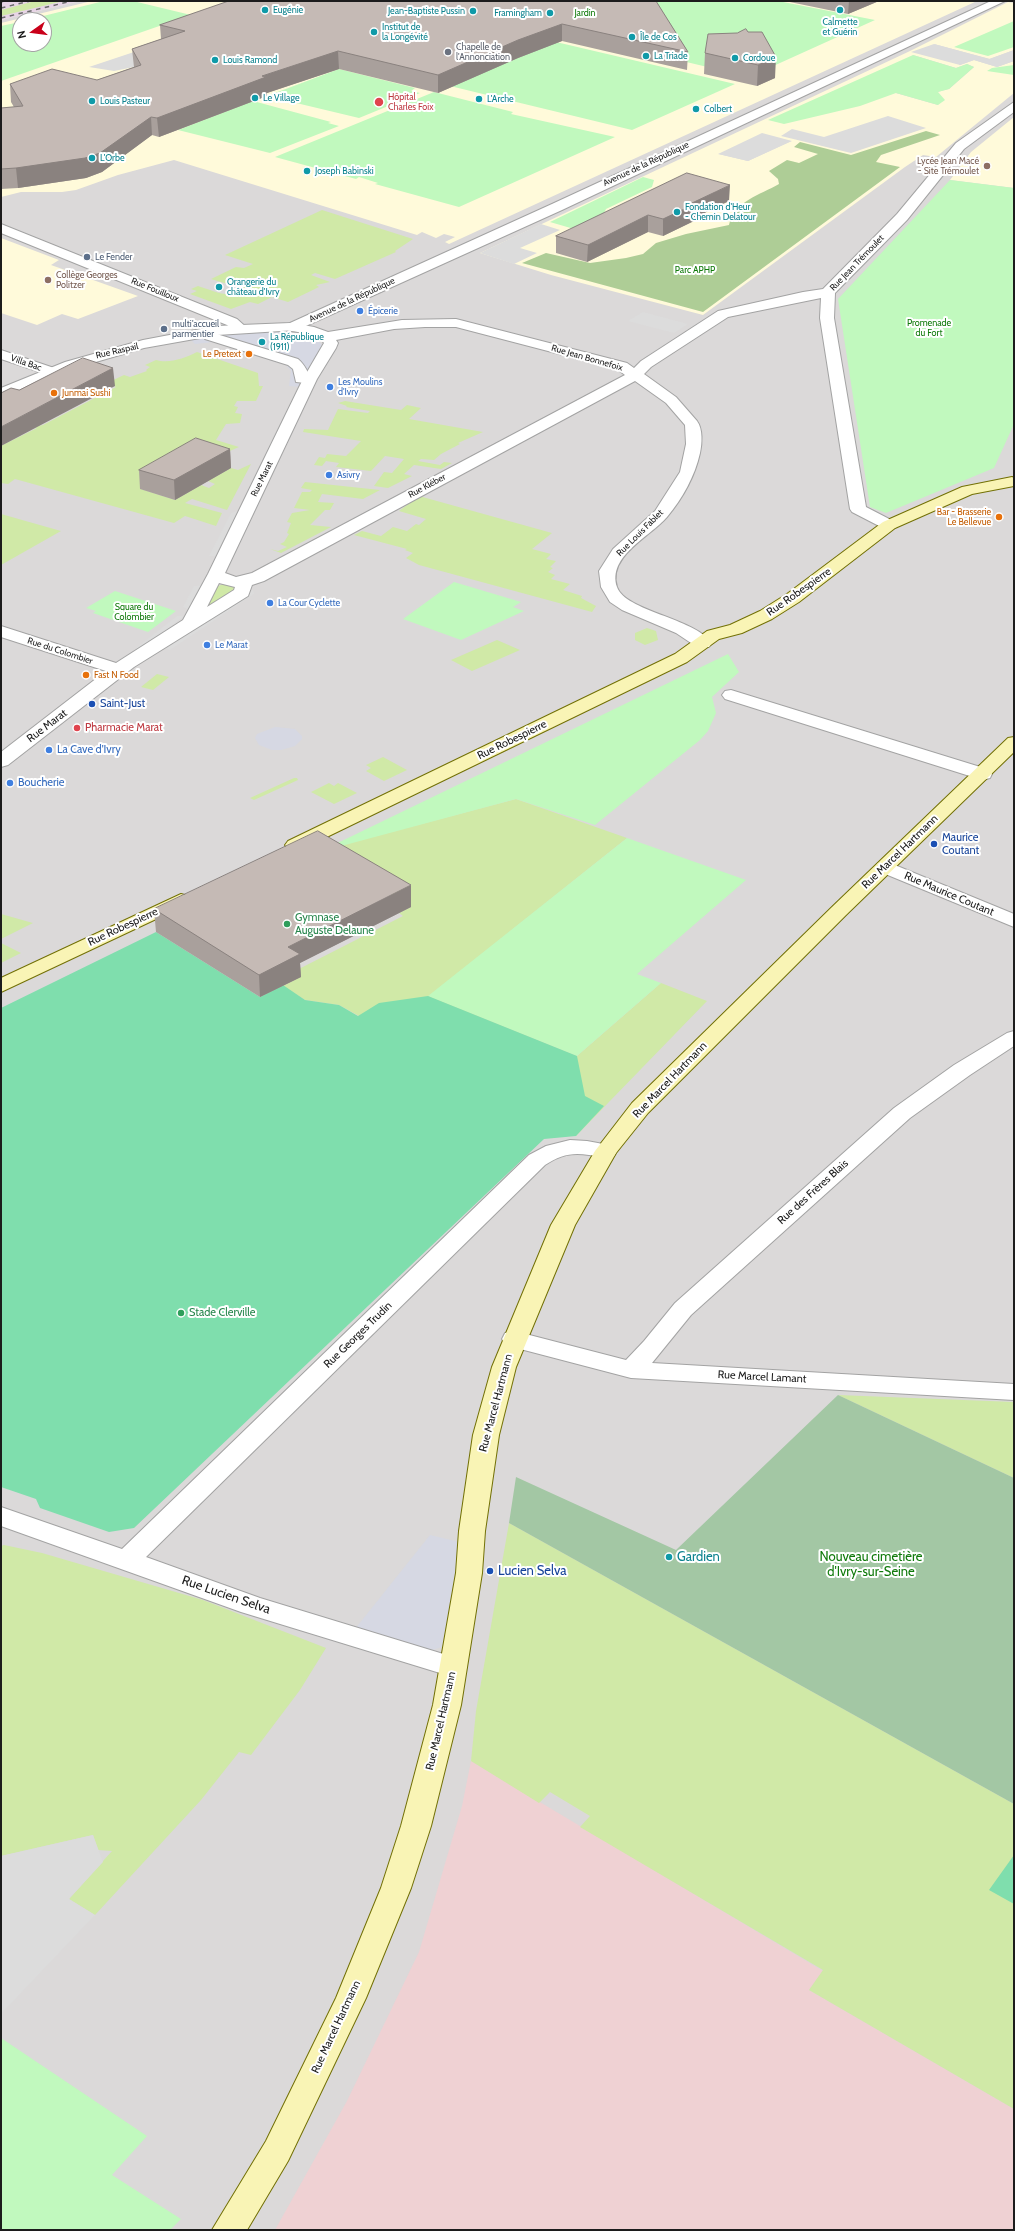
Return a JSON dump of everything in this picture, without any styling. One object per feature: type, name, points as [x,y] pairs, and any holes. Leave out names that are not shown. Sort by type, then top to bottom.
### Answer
[{"type":"main road","name":"Rue Robespierre","points":[[279,852],[681,658],[703,644],[713,635],[766,616],[793,598],[888,525],[968,490],[1013,480]]},
{"type":"main road","name":"Rue Marcel Hartmann","points":[[229,2230],[277,2151],[351,1998],[396,1888],[416,1826],[441,1728],[469,1573],[472,1532],[486,1435],[504,1367],[514,1339],[563,1225],[606,1151],[640,1108],[1014,742]]},
{"type":"main road","name":"Rue Robespierre","points":[[1,986],[195,895]]},
{"type":"street","name":"Avenue de la République","points":[[292,327],[550,210],[1000,1]]},
{"type":"street","name":"Rue Jean Trémoulet","points":[[888,525],[858,509],[827,318],[828,294],[832,287],[902,217],[960,146],[1014,106]]},
{"type":"street","name":"Rue Fouilloux","points":[[1,228],[232,322],[240,328]]},
{"type":"street","name":"Rue Jean Bonnefoix","points":[[328,336],[350,334],[395,325],[430,322],[456,323],[622,366],[635,375],[646,364],[723,314],[803,296],[828,294]]},
{"type":"street","name":"Rue Raspail","points":[[1,393],[52,372],[114,350],[240,328],[292,327]]},
{"type":"street","points":[[292,327],[310,330],[328,336]]},
{"type":"street","points":[[210,336],[294,362],[300,368],[301,379],[305,379]]},
{"type":"street","name":"Rue Marat","points":[[190,623],[216,574],[310,379],[329,348],[331,343],[328,336]]},
{"type":"street","name":"Villa Bac","points":[[1,354],[52,372]]},
{"type":"street","name":"Rue Kléber","points":[[244,582],[265,573],[635,375]]},
{"type":"street","name":"Rue Louis Fablet","points":[[635,375],[671,400],[692,424],[694,444],[688,472],[661,514],[619,552],[607,571],[609,587],[616,598],[628,606],[682,629],[703,644]]},
{"type":"street","points":[[216,574],[220,578],[244,582]]},
{"type":"street","name":"Rue Marat","points":[[1,761],[119,670],[190,623],[202,618],[242,592],[244,582]]},
{"type":"street","name":"Rue du Colombier","points":[[1,631],[119,670]]},
{"type":"street","points":[[731,695],[983,774]]},
{"type":"street","name":"Rue Maurice Coutant","points":[[885,867],[1014,921]]},
{"type":"street","name":"Rue des Frères Blais","points":[[631,1370],[653,1348],[683,1309],[902,1113],[962,1070],[1014,1037]]},
{"type":"street","name":"Rue Georges Trudin","points":[[126,1561],[537,1160],[552,1150],[579,1146],[606,1151]]},
{"type":"street","name":"Rue Marcel Lamant","points":[[514,1339],[631,1370],[1014,1392]]},
{"type":"street","name":"Rue Lucien Selva","points":[[1,1516],[251,1605],[453,1667]]},
{"type":"shaded area","points":[[1,1],[80,1],[34,12],[12,12],[12,17],[1,20]]},
{"type":"shaded area","points":[[80,1],[1014,1],[1014,2230],[1,2230],[1,20],[12,17],[12,52],[52,52],[52,12],[34,12]]},
{"type":"shaded area","name":"Hôpital Charles Foix","points":[[92,1],[977,1],[449,244],[445,242],[455,237],[444,234],[436,238],[422,232],[417,235],[174,160],[118,175],[76,190],[62,192],[21,192],[1,197],[1,23],[12,20],[12,52],[52,52],[52,12],[46,12]]},
{"type":"shaded area","points":[[1008,2],[1014,3],[1014,50],[990,59],[934,44],[960,65],[974,60],[997,67],[1014,61],[1014,93],[936,157],[923,155],[905,167],[703,315],[551,275],[480,253],[910,51]],"holes":[[[913,55],[956,68],[967,64],[974,67],[949,89],[937,92],[938,105],[896,93]],[[791,141],[748,161],[719,154]]]},
{"type":"shaded area","points":[[161,43],[139,65],[134,67],[114,71],[89,67]]},
{"type":"shaded area","points":[[934,44],[989,59],[1014,50],[1014,61],[997,67],[974,60],[960,65],[911,52]]},
{"type":"shaded area","points":[[888,116],[926,128],[851,153],[781,136],[792,129],[824,137]]},
{"type":"shaded area","name":"Lycée Jean Macé - Site Trémoulet","points":[[1014,117],[1014,188],[950,180],[971,152]]},
{"type":"shaded area","points":[[762,133],[792,141],[748,161],[718,154]]},
{"type":"shaded area","points":[[541,224],[560,230],[520,248],[537,253],[514,264],[480,253]]},
{"type":"shaded area","name":"Collège Georges Politzer","points":[[1,238],[59,260],[51,265],[138,296],[78,319],[62,314],[37,325],[1,313]]},
{"type":"shaded area","points":[[643,312],[688,324],[674,333],[628,321]]},
{"type":"shaded area","points":[[274,331],[304,334],[316,338],[322,345],[302,387],[289,386],[291,371],[286,365],[213,342],[195,344],[190,339],[219,334]]},
{"type":"shaded area","points":[[238,511],[216,556],[209,556],[231,513]]},
{"type":"shaded area","points":[[203,585],[189,610],[183,607],[194,586]]},
{"type":"shaded area","points":[[253,590],[254,594],[170,650],[165,648]]},
{"type":"shaded area","points":[[177,616],[184,616],[139,651],[136,648]]},
{"type":"shaded area","points":[[275,727],[295,729],[302,736],[302,739],[295,746],[281,750],[272,750],[259,745],[255,738],[257,734]]},
{"type":"shaded area","points":[[430,1535],[464,1543],[444,1646],[430,1651],[355,1629]]},
{"type":"shaded area","points":[[471,1761],[823,1971],[809,1990],[1014,2109],[1014,2230],[275,2230],[347,2101],[419,1952],[462,1806]]},
{"type":"shaded area","points":[[93,1835],[103,1862],[69,1899],[95,1915],[1,2014],[1,1856]]},
{"type":"green space","points":[[35,1],[64,1],[18,12],[12,12],[12,13],[1,16],[1,10]]},
{"type":"green space","points":[[104,1],[133,1],[191,15],[1,81],[1,26],[12,24],[12,52],[52,52],[52,14]]},
{"type":"green space","points":[[657,1],[778,1],[875,20],[749,77],[574,35]]},
{"type":"green space","points":[[1014,21],[1014,47],[988,56],[954,47]]},
{"type":"green space","points":[[556,42],[735,84],[632,130],[450,86]]},
{"type":"green space","points":[[913,55],[956,68],[967,64],[974,67],[949,89],[938,92],[945,100],[938,105],[896,93],[860,106],[784,124],[768,120]]},
{"type":"green space","points":[[1014,65],[1014,75],[987,71],[992,68]]},
{"type":"green space","points":[[339,69],[415,88],[411,91],[420,93],[359,118],[267,96]]},
{"type":"green space","points":[[434,92],[513,112],[511,114],[615,137],[459,207],[375,184],[378,183],[359,177],[356,179],[275,157]]},
{"type":"green space","points":[[253,101],[331,122],[328,123],[339,126],[270,153],[178,130]]},
{"type":"green space","name":"Parc APHP","points":[[926,131],[940,135],[881,155],[876,162],[900,167],[703,312],[522,263],[546,253],[590,263],[643,254],[656,243],[686,234],[729,225],[736,210],[742,204],[756,195],[779,184],[778,179],[769,171],[787,160],[799,163],[818,154],[794,147],[800,142],[851,155]]},
{"type":"green space","points":[[643,177],[654,180],[652,187],[606,209],[603,215],[574,229],[550,222]]},
{"type":"green space","name":"Promenade du Fort","points":[[950,180],[1014,188],[1014,424],[994,468],[886,513],[870,507],[838,299]]},
{"type":"green space","points":[[322,210],[413,239],[395,251],[396,252],[335,279],[315,273],[311,275],[330,282],[316,285],[319,287],[288,302],[272,297],[258,304],[250,302],[231,309],[190,294],[197,291],[191,289],[198,286],[215,292],[227,294],[238,293],[243,290],[241,288],[211,279],[236,267],[244,268],[253,264],[225,255]]},
{"type":"green space","points":[[197,352],[258,373],[259,386],[263,386],[256,401],[237,401],[234,406],[238,407],[235,413],[242,414],[240,423],[226,424],[216,440],[239,447],[141,489],[175,500],[201,485],[209,488],[215,484],[208,481],[231,468],[238,470],[251,464],[227,510],[192,499],[185,503],[222,513],[216,526],[185,516],[174,523],[15,479],[8,484],[1,483],[1,446],[37,428],[34,427],[43,425],[116,387],[107,383],[124,375],[130,377],[147,371],[146,370],[150,367],[145,365],[156,360],[172,361]]},
{"type":"green space","points":[[345,401],[401,410],[407,405],[421,408],[409,419],[483,432],[458,443],[460,444],[441,454],[434,460],[421,459],[418,461],[440,465],[444,462],[452,463],[441,469],[414,465],[404,474],[412,476],[388,488],[374,486],[384,472],[392,473],[404,459],[385,456],[371,471],[336,467],[339,463],[326,461],[322,466],[314,465],[319,457],[325,458],[327,454],[346,456],[361,441],[303,432],[304,429],[328,430],[338,409],[368,413],[370,411],[346,407],[347,406],[338,403]]},
{"type":"green space","points":[[305,482],[380,490],[363,499],[322,494],[318,502],[334,503],[330,510],[325,510],[310,525],[331,527],[281,553],[270,549],[278,551],[287,547],[280,544],[284,542],[289,534],[287,533],[291,523],[287,522],[292,513],[310,510],[294,508],[302,492],[310,492],[312,490],[301,488]]},
{"type":"green space","points":[[419,496],[552,533],[532,549],[551,554],[546,559],[556,561],[550,567],[553,568],[548,572],[555,575],[551,579],[570,584],[563,590],[582,596],[581,598],[596,606],[592,612],[419,565],[406,558],[413,553],[405,550],[407,549],[354,535],[362,531],[381,536],[393,527],[407,531],[416,524],[419,525],[426,519],[399,511]]},
{"type":"green space","points":[[1,514],[61,531],[1,565]]},
{"type":"green space","points":[[454,582],[521,602],[513,607],[524,611],[461,640],[403,619]]},
{"type":"green space","points":[[223,584],[236,586],[236,590],[208,605],[216,587]]},
{"type":"green space","name":"Square du Colombier","points":[[115,591],[176,611],[148,632],[93,613],[96,611],[86,608]]},
{"type":"green space","points":[[647,628],[656,631],[658,640],[645,645],[635,640],[635,633]]},
{"type":"green space","points":[[497,640],[520,650],[472,671],[451,660]]},
{"type":"green space","points":[[728,654],[739,672],[712,697],[716,713],[708,731],[700,740],[595,825],[516,799],[319,852]]},
{"type":"green space","points":[[157,674],[169,677],[153,690],[141,687]]},
{"type":"green space","points":[[383,757],[407,770],[384,781],[366,771],[371,768],[366,765]]},
{"type":"green space","points":[[297,778],[298,780],[254,800],[250,798]]},
{"type":"green space","points":[[329,783],[334,786],[338,783],[357,793],[334,804],[311,792]]},
{"type":"green space","points":[[516,799],[627,838],[429,996],[577,1056],[661,983],[707,1001],[576,1136],[339,1005],[305,1000],[283,986],[300,977],[293,972],[403,916],[399,913],[411,907],[319,851]]},
{"type":"green space","points":[[627,838],[746,880],[637,974],[661,983],[577,1056],[428,996]]},
{"type":"green space","points":[[1,914],[33,923],[1,939]]},
{"type":"green space","name":"Stade Clerville","points":[[156,932],[260,997],[283,985],[305,1000],[339,1005],[358,1016],[379,1003],[428,996],[577,1056],[585,1096],[604,1106],[576,1136],[544,1139],[134,1528],[109,1532],[40,1508],[36,1499],[1,1487],[1,1008]]},
{"type":"green space","points":[[1,943],[21,953],[1,963]]},
{"type":"green space","points":[[838,1395],[1014,1402],[1014,1478]]},
{"type":"green space","name":"Nouveau cimetière d'Ivry-sur-Seine","points":[[838,1395],[1014,1478],[1014,1804],[509,1523],[516,1477],[676,1550]]},
{"type":"green space","points":[[509,1523],[1014,1804],[1014,2109],[809,1990],[823,1970],[580,1827],[590,1816],[550,1792],[539,1803],[471,1761],[476,1711]]},
{"type":"green space","points":[[4,1545],[42,1553],[203,1600],[326,1648],[300,1690],[251,1755],[239,1752],[201,1800],[95,1915],[69,1899],[112,1851],[98,1850],[93,1835],[1,1856],[1,1546]]},
{"type":"green space","points":[[1014,1855],[1014,1904],[989,1890]]},
{"type":"green space","points":[[1,2038],[147,2136],[112,2175],[181,2219],[170,2230],[1,2230]]},
{"type":"building","points":[[229,1],[656,1],[688,52],[562,24],[518,40],[438,75],[338,51],[262,76],[266,77],[157,118],[151,117],[100,153],[85,158],[1,169],[1,108],[23,106],[10,84],[52,69],[97,80],[141,65],[132,49],[185,31],[160,25]]},
{"type":"building","points":[[746,29],[748,32],[762,32],[776,57],[758,65],[705,53],[708,34],[737,33]]},
{"type":"building","points":[[687,173],[730,185],[663,219],[648,215],[588,245],[556,236]]},
{"type":"building","points":[[83,358],[113,368],[1,427],[1,393],[11,388],[19,390]]},
{"type":"building","points":[[196,438],[230,449],[174,480],[139,470]]},
{"type":"building","name":"Gymnase Auguste Delaune","points":[[318,831],[411,885],[288,947],[300,954],[259,975],[154,909]]},
{"type":"railway","points":[[1,8],[30,1]]},
{"type":"railway","points":[[1,18],[72,1]]},
{"type":"place","name":"Eugénie","points":[[265,10]]},
{"type":"place","name":"Calmette et Guérin","points":[[840,10]]},
{"type":"place","name":"Jean-Baptiste Pussin","points":[[473,11]]},
{"type":"place","name":"Framingham","points":[[550,13]]},
{"type":"place","name":"Institut de la Longévité","points":[[374,32]]},
{"type":"place","name":"Île de Cos","points":[[632,37]]},
{"type":"place","name":"Chapelle de l'Annonciation","points":[[448,52]]},
{"type":"place","name":"La Triade","points":[[646,56]]},
{"type":"place","name":"Cordoue","points":[[735,58]]},
{"type":"place","name":"Louis Ramond","points":[[215,60]]},
{"type":"place","name":"Le Village","points":[[255,98]]},
{"type":"place","name":"L'Arche","points":[[479,99]]},
{"type":"place","name":"Louis Pasteur","points":[[92,101]]},
{"type":"place","name":"Hôpital Charles Foix","points":[[379,102]]},
{"type":"place","name":"Colbert","points":[[696,109]]},
{"type":"place","name":"L'Orbe","points":[[92,158]]},
{"type":"place","name":"Lycée Jean Macé - Site Trémoulet","points":[[987,166]]},
{"type":"place","name":"Joseph Babinski","points":[[307,171]]},
{"type":"place","name":"Fondation d'Heur - Chemin Delatour","points":[[677,212]]},
{"type":"place","name":"Le Fender","points":[[87,257]]},
{"type":"place","name":"Collège Georges Politzer","points":[[48,280]]},
{"type":"place","name":"Orangerie du château d'Ivry","points":[[219,287]]},
{"type":"place","name":"Épicerie","points":[[360,311]]},
{"type":"place","name":"multi'accueil parmentier","points":[[164,329]]},
{"type":"place","name":"La République (1911)","points":[[262,342]]},
{"type":"place","name":"Le Pretext","points":[[249,354]]},
{"type":"place","name":"Les Moulins d'Ivry","points":[[330,387]]},
{"type":"place","name":"Junmai Sushi","points":[[54,393]]},
{"type":"place","name":"Asivry","points":[[329,475]]},
{"type":"place","name":"Bar - Brasserie Le Bellevue","points":[[999,517]]},
{"type":"place","name":"La Cour Cyclette","points":[[270,603]]},
{"type":"place","name":"Le Marat","points":[[207,645]]},
{"type":"place","name":"Fast N Food","points":[[86,675]]},
{"type":"place","name":"Saint-Just","points":[[92,704]]},
{"type":"place","name":"Pharmacie Marat","points":[[77,728]]},
{"type":"place","name":"La Cave d'Ivry","points":[[49,750]]},
{"type":"place","name":"Boucherie","points":[[10,783]]},
{"type":"place","name":"Maurice Coutant","points":[[934,844]]},
{"type":"place","name":"Gymnase Auguste Delaune","points":[[287,924]]},
{"type":"place","name":"Stade Clerville","points":[[181,1313]]},
{"type":"place","name":"Gardien","points":[[669,1557]]},
{"type":"place","name":"Lucien Selva","points":[[490,1571]]},
{"type":"park label","name":"Jardin","points":[[585,13]]}]
